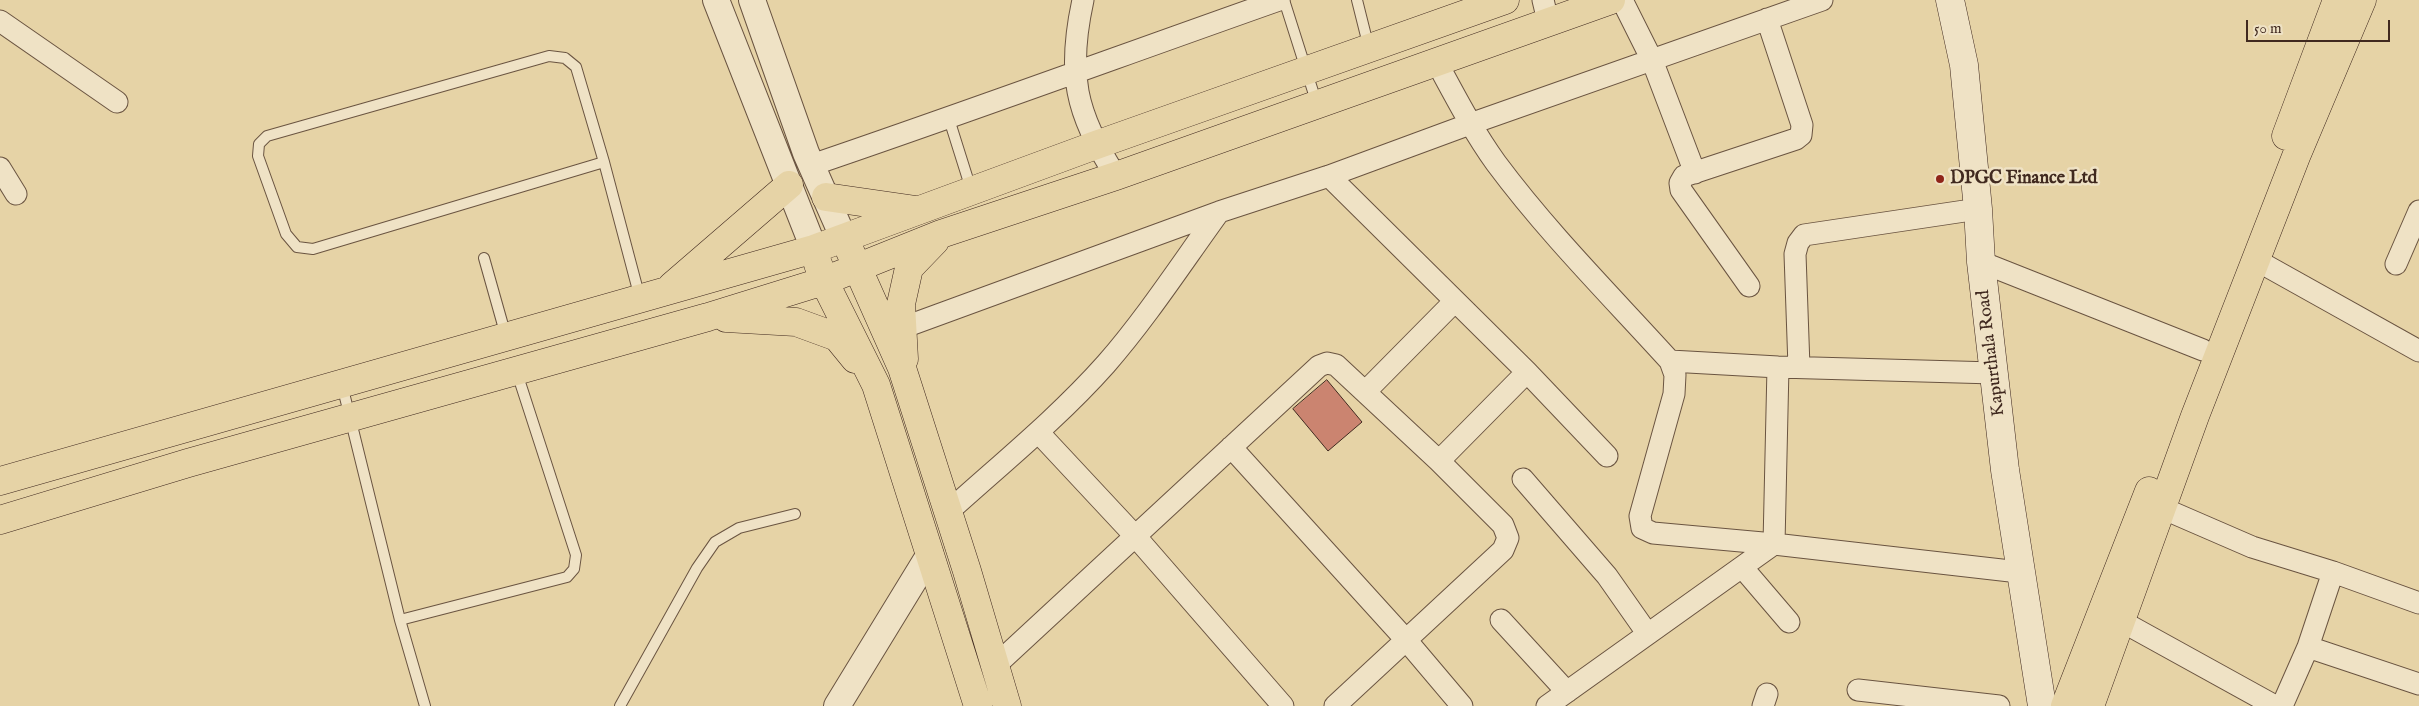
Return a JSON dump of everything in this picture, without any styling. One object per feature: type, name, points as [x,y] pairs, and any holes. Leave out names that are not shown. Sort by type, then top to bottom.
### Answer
[{"type":"main road","points":[[0,481],[814,249],[1096,145],[1506,0]]},
{"type":"main road","points":[[0,520],[188,463],[708,317],[824,282],[941,234],[1116,176],[1436,61],[1546,10],[1612,0]]},
{"type":"main road","name":"Kapurthala Road","points":[[1950,0],[1964,65],[1978,209],[1981,262],[2019,572],[2042,706]]},
{"type":"main road","points":[[2065,706],[2337,0]]},
{"type":"main road","points":[[2090,706],[2195,416],[2298,154],[2362,0]]},
{"type":"main road","points":[[652,295],[789,185]]},
{"type":"main road","points":[[826,197],[921,211]]},
{"type":"main road","points":[[905,378],[901,304],[909,268],[941,234]]},
{"type":"main road","points":[[844,238],[905,378],[996,665],[1007,706]]},
{"type":"main road","points":[[814,249],[824,282],[876,385],[978,706]]},
{"type":"main road","points":[[708,317],[796,322],[837,337],[876,385]]},
{"type":"street","points":[[716,0],[814,249]]},
{"type":"street","points":[[752,0],[812,165],[844,238]]},
{"type":"street","points":[[1083,0],[1076,34],[1074,72],[1080,101],[1096,145],[1116,176]]},
{"type":"street","points":[[812,165],[949,119],[1074,72],[1279,0]]},
{"type":"street","points":[[1622,0],[1652,60],[1695,173]]},
{"type":"street","points":[[902,328],[1219,212],[1329,176],[1470,124],[1822,0]]},
{"type":"street","points":[[1749,286],[1681,190],[1680,182],[1684,176],[1796,139],[1801,135],[1802,125],[1767,19]]},
{"type":"street","points":[[0,22],[117,102]]},
{"type":"street","points":[[1436,61],[1470,124],[1496,162],[1536,213],[1670,360],[1676,375],[1674,394],[1640,516],[1642,528],[1653,533],[1774,544],[2019,572]]},
{"type":"street","points":[[0,168],[16,194]]},
{"type":"street","points":[[1329,176],[1454,302],[1527,372],[1607,456]]},
{"type":"street","points":[[1547,706],[1774,544],[1789,367],[1795,254],[1801,237],[1804,235],[1978,209]]},
{"type":"street","points":[[2396,264],[2419,211]]},
{"type":"street","points":[[948,512],[1038,432],[1105,364],[1156,299],[1219,212]]},
{"type":"street","points":[[2256,260],[2419,350]]},
{"type":"street","points":[[1981,262],[2203,350]]},
{"type":"street","points":[[1366,391],[1454,302]]},
{"type":"street","points":[[1670,360],[1789,367],[1994,373]]},
{"type":"street","points":[[996,665],[1318,366],[1327,363],[1336,365],[1366,391],[1439,461],[1503,525],[1508,538],[1503,550],[1335,706]]},
{"type":"street","points":[[1439,461],[1527,372]]},
{"type":"street","points":[[1038,432],[1136,537],[1283,706]]},
{"type":"street","points":[[1231,447],[1407,641],[1462,706]]},
{"type":"street","points":[[1522,479],[1607,576],[1648,633]]},
{"type":"street","points":[[2162,508],[2252,547],[2333,572],[2419,603]]},
{"type":"street","points":[[836,706],[930,554]]},
{"type":"street","points":[[1742,567],[1789,622]]},
{"type":"street","points":[[2282,706],[2308,647],[2333,572]]},
{"type":"street","points":[[1501,620],[1567,692]]},
{"type":"street","points":[[2121,621],[2275,706]]},
{"type":"street","points":[[2308,647],[2419,684]]},
{"type":"street","points":[[1858,690],[1999,706]]},
{"type":"lane","points":[[1284,0],[1317,104]]},
{"type":"lane","points":[[1357,0],[1369,49]]},
{"type":"lane","points":[[604,162],[313,249],[297,247],[286,234],[258,156],[259,144],[267,136],[549,56],[565,58],[576,67],[604,162],[652,295]]},
{"type":"lane","points":[[949,119],[972,192]]},
{"type":"lane","points":[[484,258],[506,337]]},
{"type":"lane","points":[[400,620],[567,577],[574,569],[576,555],[516,370]]},
{"type":"lane","points":[[342,384],[400,620],[425,706]]},
{"type":"lane","points":[[620,706],[697,568],[715,542],[739,528],[795,514]]},
{"type":"building","points":[[1327,380],[1362,422],[1328,451],[1293,409]]},
{"type":"place","name":"DPGC Finance Ltd","points":[[1940,179]]}]
